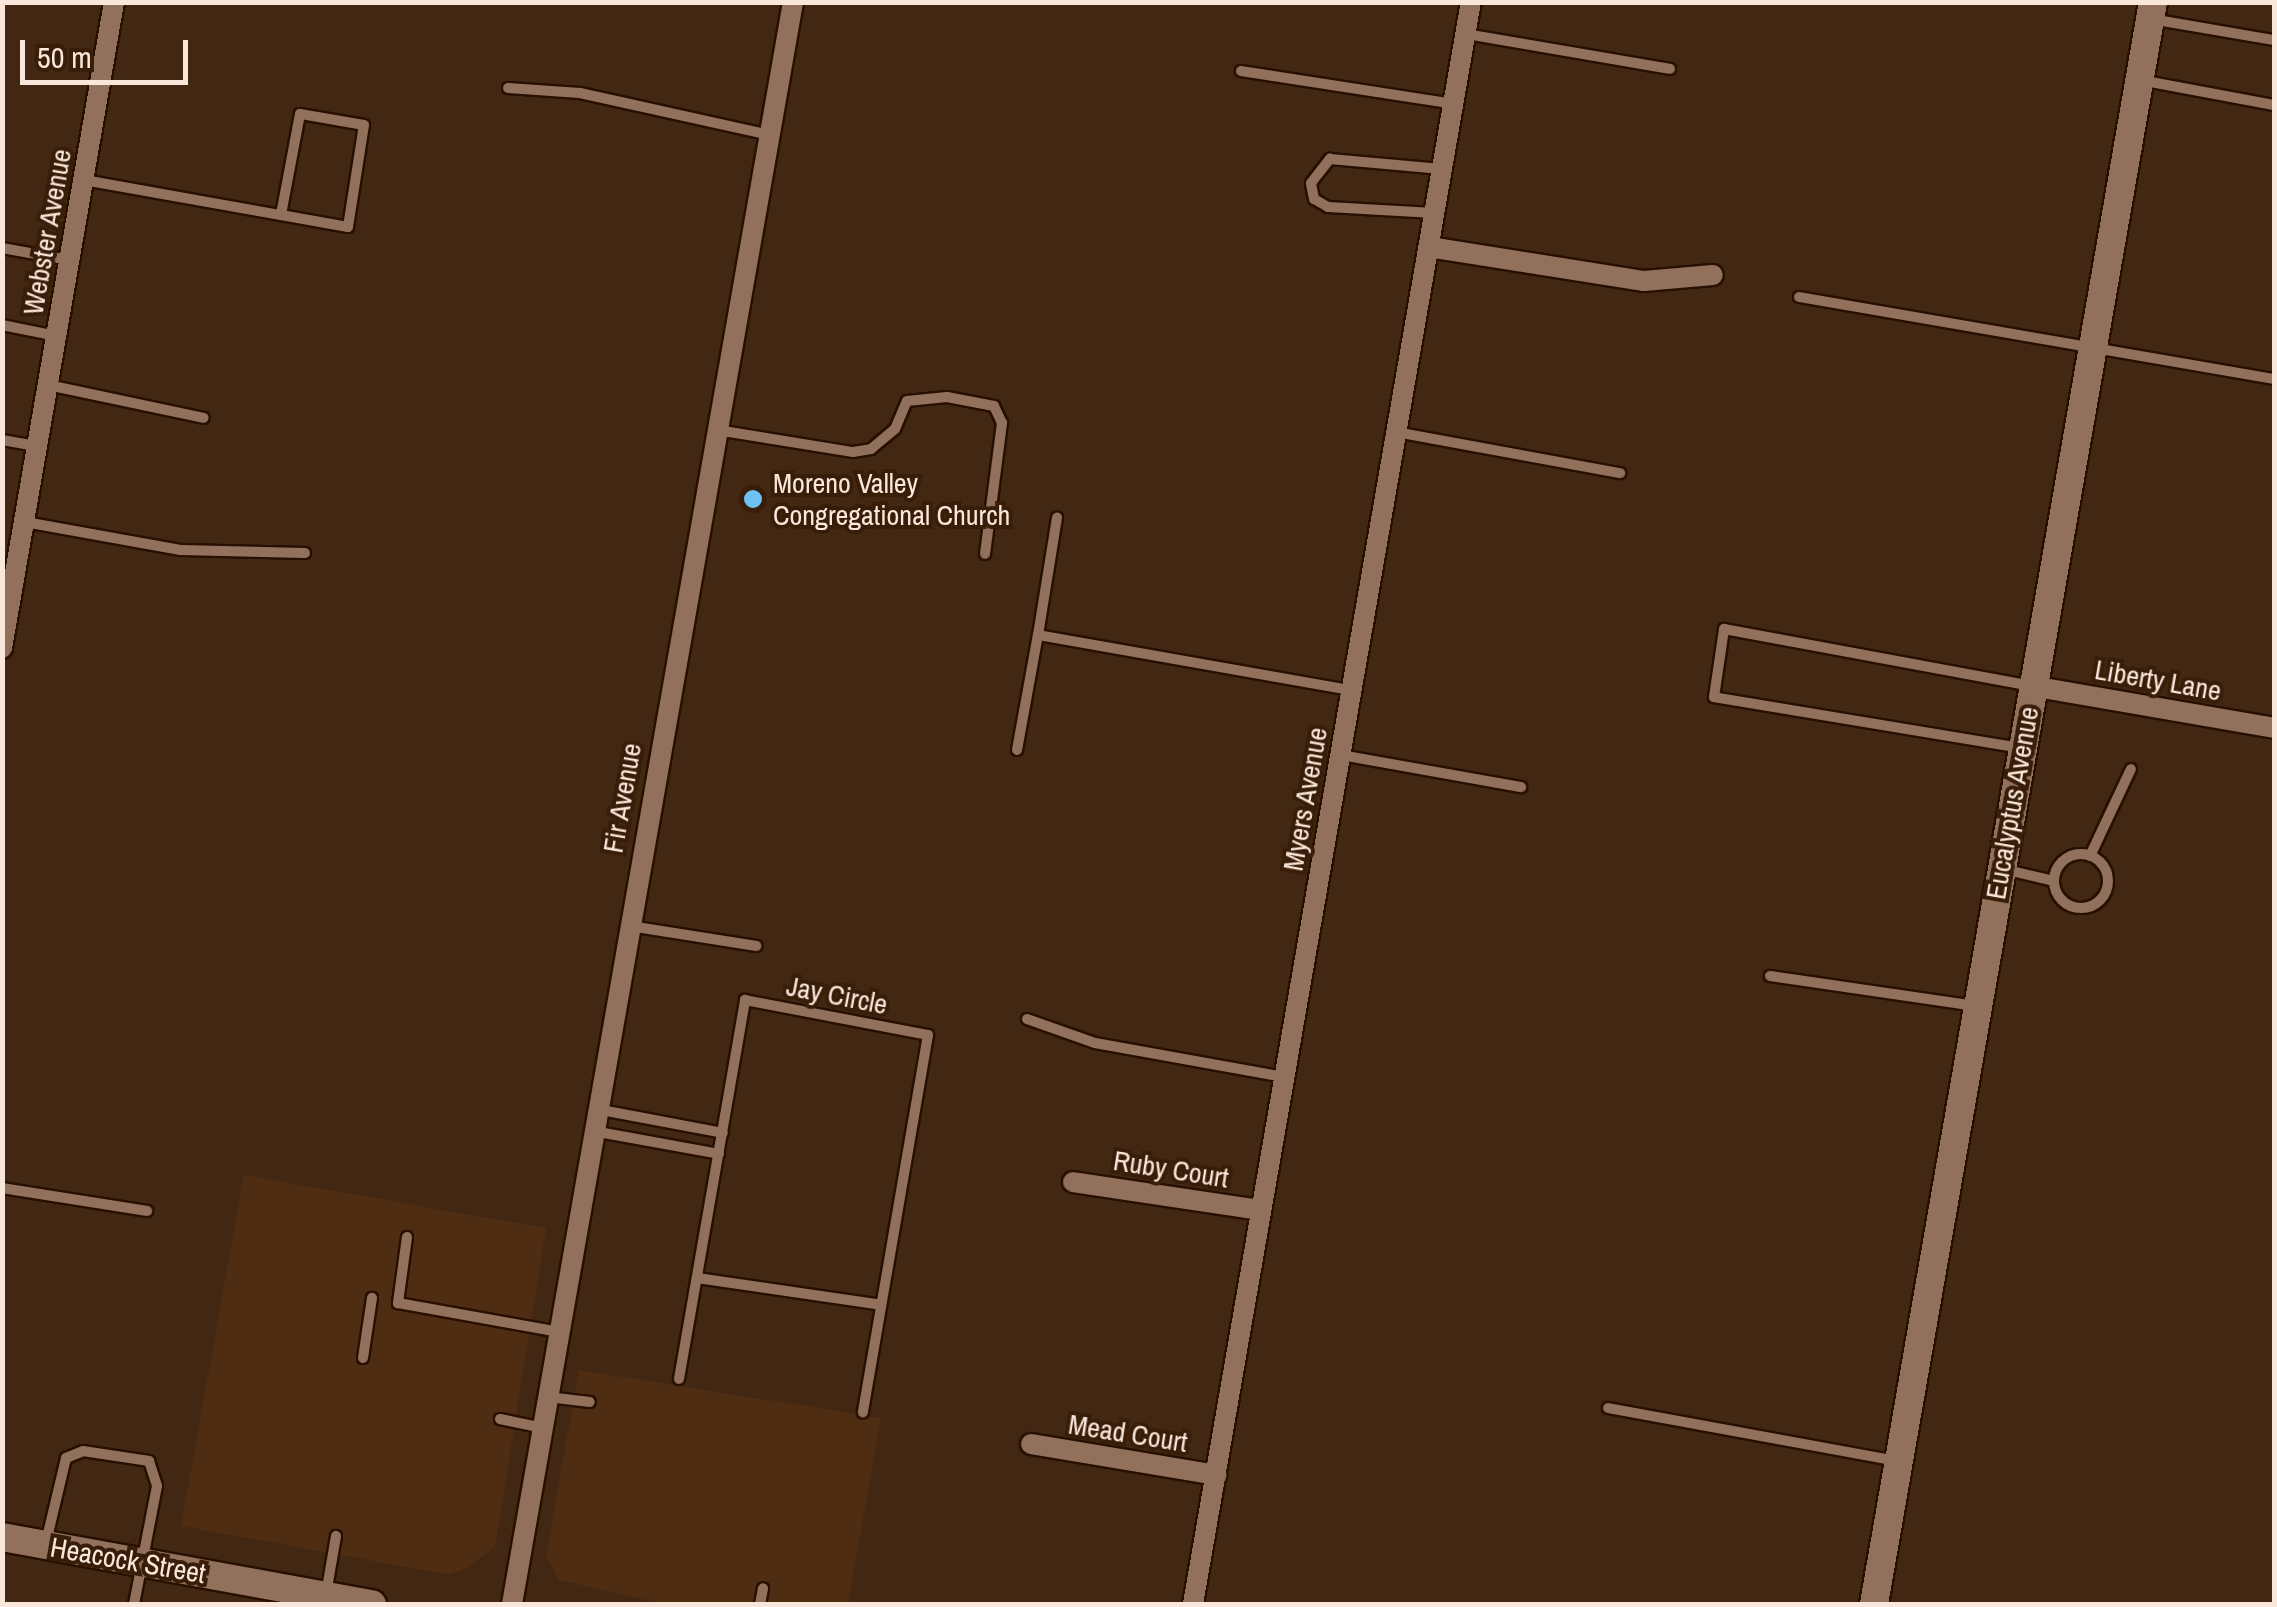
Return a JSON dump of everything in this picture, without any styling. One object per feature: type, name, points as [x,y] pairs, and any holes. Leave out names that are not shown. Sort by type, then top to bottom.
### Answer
[{"type":"street","name":"Webster Avenue","points":[[2,648],[8,584],[38,446],[114,2]]},
{"type":"street","name":"Fir Avenue","points":[[512,1604],[592,1131],[794,2]]},
{"type":"street","name":"Myers Avenue","points":[[1193,1604],[1472,2]]},
{"type":"street","name":"Eucalyptus Avenue","points":[[1874,1604],[2151,11]]},
{"type":"street","points":[[1429,246],[1644,281],[1713,275]]},
{"type":"street","name":"Liberty Lane","points":[[2032,686],[2274,728]]},
{"type":"street","name":"Ruby Court","points":[[1074,1182],[1261,1210]]},
{"type":"street","name":"Mead Court","points":[[1031,1444],[1216,1475]]},
{"type":"street","name":"Heacock Street","points":[[2,1537],[372,1604]]},
{"type":"lane","points":[[2151,11],[2274,40]]},
{"type":"lane","points":[[1466,34],[1670,69]]},
{"type":"lane","points":[[1240,71],[1454,104]]},
{"type":"lane","points":[[2139,80],[2274,105]]},
{"type":"lane","points":[[508,88],[580,93],[770,135]]},
{"type":"lane","points":[[84,180],[348,227],[364,125],[300,114],[281,215]]},
{"type":"lane","points":[[1435,213],[1328,207],[1314,198],[1311,182],[1330,160],[1442,169]]},
{"type":"lane","points":[[2,248],[70,260]]},
{"type":"lane","points":[[1799,297],[2274,379]]},
{"type":"lane","points":[[2,326],[57,336]]},
{"type":"lane","points":[[48,385],[204,418]]},
{"type":"lane","points":[[716,430],[853,452],[871,449],[894,429],[908,401],[947,397],[994,406],[1002,423],[985,554]]},
{"type":"lane","points":[[1396,432],[1620,473]]},
{"type":"lane","points":[[2,440],[38,446]]},
{"type":"lane","points":[[1017,750],[1057,518]]},
{"type":"lane","points":[[24,522],[181,550],[304,552]]},
{"type":"lane","points":[[2022,748],[1714,697],[1724,629],[2032,686]]},
{"type":"lane","points":[[1038,635],[1352,690]]},
{"type":"lane","points":[[1340,755],[1521,787]]},
{"type":"lane","points":[[2090,856],[2132,768]]},
{"type":"lane","points":[[2054,880],[2066,859],[2090,856]]},
{"type":"lane","points":[[2054,880],[2066,904],[2092,906],[2105,893],[2107,876],[2090,856]]},
{"type":"lane","points":[[2001,868],[2054,880]]},
{"type":"lane","points":[[629,926],[756,946]]},
{"type":"lane","points":[[1770,976],[1977,1006]]},
{"type":"lane","name":"Jay Circle","points":[[679,1379],[745,1000],[928,1035],[863,1412]]},
{"type":"lane","points":[[1027,1019],[1095,1043],[1284,1077]]},
{"type":"lane","points":[[596,1109],[723,1134]]},
{"type":"lane","points":[[592,1131],[719,1154]]},
{"type":"lane","points":[[2,1188],[146,1210]]},
{"type":"lane","points":[[407,1237],[398,1303],[559,1332]]},
{"type":"lane","points":[[697,1278],[881,1305]]},
{"type":"lane","points":[[363,1358],[372,1298]]},
{"type":"lane","points":[[548,1396],[590,1402]]},
{"type":"lane","points":[[1608,1408],[1899,1461]]},
{"type":"lane","points":[[500,1420],[543,1428]]},
{"type":"lane","points":[[46,1544],[66,1458],[83,1451],[149,1461],[157,1486],[134,1604]]},
{"type":"lane","points":[[326,1596],[336,1536]]},
{"type":"lane","points":[[760,1604],[762,1588]]},
{"type":"shaded area","points":[[244,1175],[546,1228],[495,1547],[468,1567],[450,1575],[181,1526]]},
{"type":"shaded area","points":[[579,1370],[881,1418],[848,1604],[664,1604],[559,1580],[546,1556]]},
{"type":"place","name":"Moreno Valley Congregational Church","points":[[753,499]]}]
